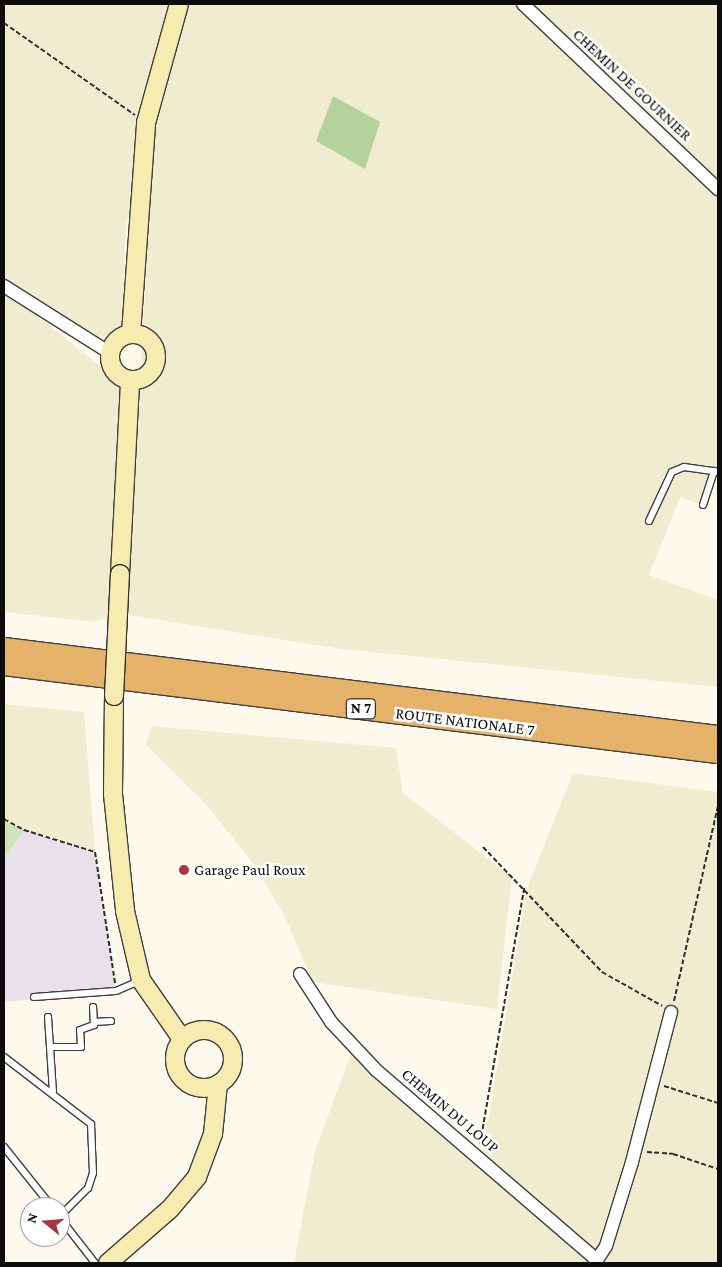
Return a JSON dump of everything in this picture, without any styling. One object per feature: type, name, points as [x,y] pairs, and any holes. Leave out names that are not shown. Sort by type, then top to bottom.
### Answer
[{"type":"highway","name":"ROUTE NATIONALE 7","points":[[4,648],[718,736]]},
{"type":"highway","name":"ROUTE NATIONALE 7","points":[[4,665],[718,753]]},
{"type":"main road","points":[[131,334],[146,123],[179,4]]},
{"type":"main road","points":[[131,334],[151,344],[156,358],[150,372],[130,380],[116,374],[110,353],[117,340],[131,334]]},
{"type":"main road","points":[[130,380],[112,757],[117,850],[125,910],[141,980],[182,1039]]},
{"type":"main road","points":[[108,1263],[170,1209],[197,1177],[214,1134],[218,1084],[232,1066],[226,1039],[199,1030],[182,1039],[174,1056],[179,1075],[194,1087],[218,1084]]},
{"type":"street","name":"CHEMIN DE GOURNIER","points":[[523,4],[718,189]]},
{"type":"street","points":[[4,286],[110,353]]},
{"type":"street","name":"CHEMIN DU LOUP","points":[[300,974],[314,999],[353,1046],[596,1261]]},
{"type":"street","points":[[596,1261],[606,1246],[634,1153],[671,1012]]},
{"type":"lane","points":[[649,521],[672,472],[684,467],[716,471],[702,504]]},
{"type":"lane","points":[[34,997],[116,991],[141,980]]},
{"type":"lane","points":[[50,1047],[82,1047],[80,1030],[91,1028],[94,1022],[93,1007]]},
{"type":"lane","points":[[48,1017],[53,1092]]},
{"type":"lane","points":[[94,1022],[111,1021]]},
{"type":"lane","points":[[4,1057],[53,1092],[91,1124],[93,1173],[88,1188],[70,1207]]},
{"type":"lane","points":[[4,1147],[44,1197]]},
{"type":"lane","points":[[70,1230],[95,1263]]},
{"type":"path","points":[[4,23],[146,123]]},
{"type":"path","points":[[482,847],[524,888],[602,972],[671,1012],[718,806]]},
{"type":"path","points":[[4,819],[24,830],[95,852],[116,991]]},
{"type":"path","points":[[478,1156],[524,888]]},
{"type":"path","points":[[653,1082],[718,1103]]},
{"type":"path","points":[[634,1153],[656,1150],[718,1169]]},
{"type":"shaded area","points":[[4,4],[718,4],[718,472],[714,471],[703,505],[680,497],[649,575],[718,600],[718,687],[341,649],[128,615],[149,216],[146,126],[126,226],[122,323],[111,336],[98,337],[4,285]]},
{"type":"shaded area","points":[[4,289],[120,382],[108,617],[94,622],[4,612]]},
{"type":"shaded area","points":[[4,704],[84,712],[95,852],[24,830],[4,819]]},
{"type":"shaded area","points":[[152,726],[396,748],[403,793],[512,877],[497,1009],[313,982],[284,915],[256,867],[204,802],[146,745]]},
{"type":"shaded area","points":[[573,773],[718,792],[718,1263],[294,1263],[315,1151],[352,1051],[481,1164],[527,888]]},
{"type":"shaded area","points":[[24,830],[95,852],[116,991],[4,1002],[4,859]]},
{"type":"green space","points":[[333,96],[380,122],[365,169],[316,141]]},
{"type":"green space","points":[[4,819],[24,830],[4,859]]},
{"type":"place","name":"Garage Paul Roux","points":[[184,870]]}]
